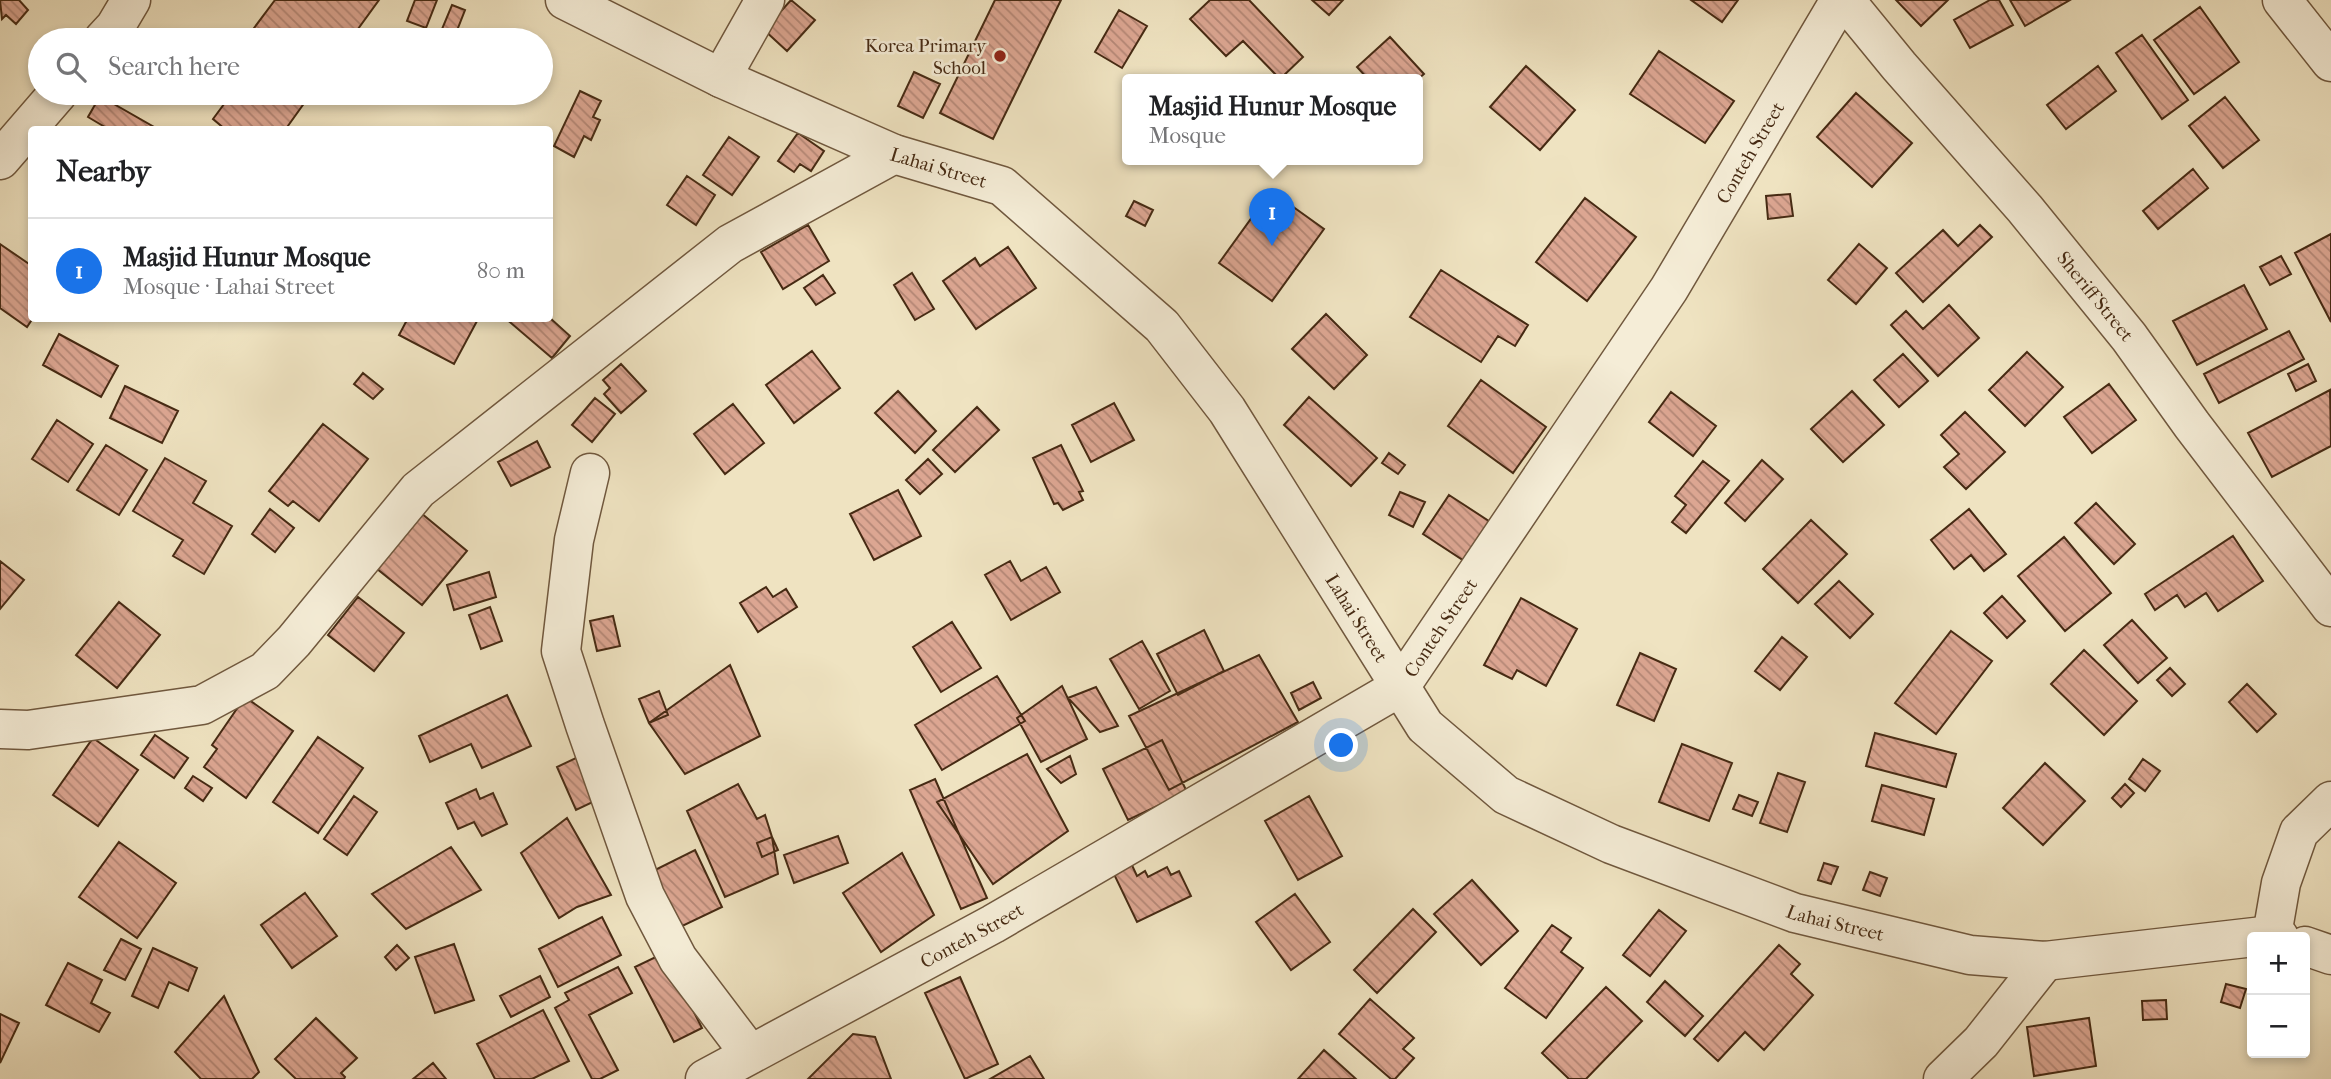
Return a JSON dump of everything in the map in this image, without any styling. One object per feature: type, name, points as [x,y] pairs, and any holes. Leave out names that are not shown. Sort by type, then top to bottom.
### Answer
[{"type":"street","points":[[114,28],[131,0]]},
{"type":"street","name":"Lahai Street","points":[[565,0],[721,78],[894,154],[1002,186],[1162,326],[1227,410],[1424,726],[1506,795],[1611,844],[1795,913],[1970,955],[2045,961],[2247,943]]},
{"type":"street","points":[[721,78],[765,0]]},
{"type":"street","name":"Sheriff Street","points":[[1842,0],[2025,209],[2129,337],[2192,425],[2331,607]]},
{"type":"street","name":"Conteh Street","points":[[705,1079],[993,924],[1400,687],[1669,289],[1842,0]]},
{"type":"street","points":[[2282,0],[2331,62]]},
{"type":"street","points":[[29,126],[48,105]]},
{"type":"street","points":[[0,160],[28,128]]},
{"type":"street","points":[[0,729],[28,730],[202,705],[265,671],[294,641],[418,490],[730,244],[894,154]]},
{"type":"street","points":[[590,473],[574,540],[561,651],[645,896],[678,959],[750,1054]]},
{"type":"street","points":[[2285,932],[2281,883],[2299,832],[2331,802]]},
{"type":"street","name":"Lahai Street","points":[[2310,948],[2331,955]]},
{"type":"street","points":[[1943,1079],[1981,1042],[2045,961]]},
{"type":"building","points":[[0,0],[19,0],[28,10],[16,24],[6,15],[2,19]]},
{"type":"building","points":[[275,0],[379,0],[359,28],[254,28]]},
{"type":"building","points":[[415,0],[437,0],[426,28],[407,21]]},
{"type":"building","points":[[791,0],[815,20],[787,51],[764,30]]},
{"type":"building","name":"Korea Primary School","points":[[995,0],[1061,0],[993,139],[940,113]]},
{"type":"building","points":[[1210,0],[1249,0],[1303,57],[1285,74],[1275,74],[1243,41],[1226,56],[1190,19]]},
{"type":"building","points":[[1312,0],[1343,0],[1329,15]]},
{"type":"building","points":[[1691,0],[1738,0],[1722,22]]},
{"type":"building","points":[[1896,0],[1948,0],[1921,26]]},
{"type":"building","points":[[1990,0],[1999,0],[2013,25],[1970,48],[1954,20]]},
{"type":"building","points":[[2010,0],[2070,0],[2025,26]]},
{"type":"building","points":[[452,5],[465,10],[458,28],[442,28]]},
{"type":"building","points":[[2200,7],[2239,62],[2194,94],[2154,40]]},
{"type":"building","points":[[1119,10],[1147,26],[1122,68],[1095,52]]},
{"type":"building","points":[[2142,35],[2188,100],[2162,119],[2116,53]]},
{"type":"building","points":[[1390,37],[1424,74],[1363,74],[1357,67]]},
{"type":"building","points":[[1659,51],[1734,101],[1705,143],[1630,94]]},
{"type":"building","points":[[1526,66],[1575,110],[1540,150],[1490,107]]},
{"type":"building","points":[[2098,66],[2116,91],[2066,129],[2047,105]]},
{"type":"building","points":[[914,72],[940,84],[923,118],[898,106]]},
{"type":"building","points":[[580,91],[601,101],[593,117],[600,120],[591,140],[584,136],[574,157],[554,146]]},
{"type":"building","points":[[1856,93],[1912,143],[1872,187],[1817,137]]},
{"type":"building","points":[[2225,97],[2259,140],[2223,168],[2189,126]]},
{"type":"building","points":[[95,105],[116,105],[152,126],[103,126],[88,117]]},
{"type":"building","points":[[223,105],[303,105],[288,126],[221,126],[213,119]]},
{"type":"building","points":[[798,133],[824,151],[811,171],[800,164],[794,172],[778,161]]},
{"type":"building","points":[[729,137],[759,157],[732,195],[703,175]]},
{"type":"building","points":[[2193,169],[2208,188],[2158,229],[2143,211]]},
{"type":"building","points":[[687,176],[715,195],[696,225],[667,205]]},
{"type":"building","points":[[1271,191],[1324,229],[1272,301],[1219,263]]},
{"type":"building","points":[[1790,194],[1793,216],[1768,219],[1766,196]]},
{"type":"building","points":[[1585,198],[1636,237],[1587,301],[1536,262]]},
{"type":"building","points":[[1134,201],[1153,210],[1145,226],[1126,216]]},
{"type":"building","points":[[808,225],[829,261],[783,289],[761,252]]},
{"type":"building","points":[[1980,225],[1992,237],[1923,302],[1896,273],[1943,230],[1958,246]]},
{"type":"building","points":[[2331,234],[2331,322],[2295,253]]},
{"type":"building","points":[[0,244],[28,263],[28,322],[30,322],[27,327],[0,308]]},
{"type":"building","points":[[1859,244],[1887,268],[1856,304],[1828,280]]},
{"type":"building","points":[[1008,247],[1036,288],[976,329],[943,281],[975,258],[980,266]]},
{"type":"building","points":[[2281,256],[2291,274],[2270,285],[2260,267]]},
{"type":"building","points":[[1441,270],[1528,325],[1515,346],[1498,336],[1481,362],[1410,317]]},
{"type":"building","points":[[912,273],[934,309],[915,320],[894,285]]},
{"type":"building","points":[[823,275],[835,293],[816,305],[804,288]]},
{"type":"building","points":[[2244,285],[2267,329],[2197,365],[2173,321]]},
{"type":"building","points":[[1949,305],[1979,338],[1938,376],[1891,325],[1906,311],[1923,329]]},
{"type":"building","points":[[1326,314],[1367,355],[1334,389],[1292,349]]},
{"type":"building","points":[[553,321],[570,336],[552,358],[510,322]]},
{"type":"building","points":[[406,322],[476,322],[454,364],[399,335]]},
{"type":"building","points":[[2289,331],[2304,359],[2219,403],[2204,374]]},
{"type":"building","points":[[59,334],[118,366],[101,397],[43,365]]},
{"type":"building","points":[[812,351],[840,388],[794,423],[766,385]]},
{"type":"building","points":[[2027,352],[2063,387],[2025,426],[1989,390]]},
{"type":"building","points":[[1903,354],[1928,381],[1899,407],[1874,380]]},
{"type":"building","points":[[621,364],[646,391],[621,413],[604,394],[610,388],[603,380]]},
{"type":"building","points":[[2308,364],[2316,381],[2296,391],[2288,374]]},
{"type":"building","points":[[363,373],[383,389],[373,399],[354,384]]},
{"type":"building","points":[[1481,380],[1546,427],[1513,473],[1448,426]]},
{"type":"building","points":[[2109,384],[2136,420],[2092,453],[2064,417]]},
{"type":"building","points":[[125,386],[178,411],[162,443],[110,418]]},
{"type":"building","points":[[2330,390],[2331,446],[2272,477],[2248,433]]},
{"type":"building","points":[[898,391],[936,431],[915,453],[875,413]]},
{"type":"building","points":[[1852,391],[1884,425],[1843,462],[1811,429]]},
{"type":"building","points":[[1671,392],[1716,426],[1693,456],[1649,422]]},
{"type":"building","points":[[1309,397],[1377,458],[1351,486],[1284,425]]},
{"type":"building","points":[[595,398],[615,414],[592,442],[572,425]]},
{"type":"building","points":[[1114,403],[1134,440],[1091,462],[1072,425]]},
{"type":"building","points":[[733,404],[764,443],[725,474],[694,434]]},
{"type":"building","points":[[977,407],[999,430],[955,472],[933,450]]},
{"type":"building","points":[[1965,412],[2005,452],[1966,489],[1944,467],[1959,454],[1941,435]]},
{"type":"building","points":[[57,420],[93,444],[68,482],[32,459]]},
{"type":"building","points":[[323,424],[368,459],[319,521],[293,501],[288,506],[269,491]]},
{"type":"building","points":[[537,441],[550,467],[511,486],[498,462]]},
{"type":"building","points":[[106,445],[147,470],[119,515],[77,490]]},
{"type":"building","points":[[1061,445],[1083,491],[1079,492],[1083,500],[1063,510],[1058,503],[1054,504],[1033,458]]},
{"type":"building","points":[[1389,453],[1405,465],[1398,474],[1382,463]]},
{"type":"building","points":[[165,458],[206,481],[193,503],[232,526],[204,574],[173,556],[183,540],[133,511]]},
{"type":"building","points":[[928,459],[942,474],[920,494],[906,480]]},
{"type":"building","points":[[1762,460],[1783,479],[1745,521],[1725,503]]},
{"type":"building","points":[[1703,461],[1729,481],[1686,533],[1672,522],[1686,505],[1675,496]]},
{"type":"building","points":[[898,490],[921,536],[874,560],[850,514]]},
{"type":"building","points":[[1400,492],[1425,502],[1413,527],[1389,515]]},
{"type":"building","points":[[1449,495],[1498,527],[1472,566],[1423,534]]},
{"type":"building","points":[[2096,503],[2135,544],[2114,564],[2075,523]]},
{"type":"building","points":[[270,509],[294,528],[275,552],[252,534]]},
{"type":"building","points":[[1969,509],[2006,554],[1984,571],[1971,555],[1954,569],[1931,540]]},
{"type":"building","points":[[421,513],[467,551],[422,605],[376,568]]},
{"type":"building","points":[[1811,520],[1847,554],[1798,603],[1763,569]]},
{"type":"building","points":[[2233,536],[2263,581],[2218,611],[2206,593],[2185,607],[2177,595],[2155,610],[2145,594]]},
{"type":"building","points":[[2064,537],[2111,593],[2065,631],[2018,576]]},
{"type":"building","points":[[0,561],[24,580],[0,609]]},
{"type":"building","points":[[1010,561],[1021,581],[1046,567],[1060,592],[1011,620],[985,575]]},
{"type":"building","points":[[489,572],[496,597],[454,610],[447,585]]},
{"type":"building","points":[[1839,581],[1873,614],[1850,638],[1815,604]]},
{"type":"building","points":[[766,587],[773,597],[786,589],[797,607],[758,632],[740,603]]},
{"type":"building","points":[[2002,596],[2025,621],[2007,638],[1984,613]]},
{"type":"building","points":[[358,597],[404,633],[374,671],[328,635]]},
{"type":"building","points":[[1521,598],[1577,629],[1546,686],[1517,670],[1512,679],[1484,665]]},
{"type":"building","points":[[119,602],[160,635],[117,688],[76,655]]},
{"type":"building","points":[[490,607],[502,641],[481,649],[469,615]]},
{"type":"building","points":[[613,616],[620,646],[597,651],[590,621]]},
{"type":"building","points":[[2132,620],[2167,658],[2138,683],[2104,645]]},
{"type":"building","points":[[952,622],[981,668],[941,692],[913,647]]},
{"type":"building","points":[[1204,630],[1224,671],[1178,695],[1157,654]]},
{"type":"building","points":[[1951,631],[1992,661],[1936,734],[1895,703]]},
{"type":"building","points":[[1782,637],[1807,657],[1780,690],[1755,671]]},
{"type":"building","points":[[1142,641],[1170,691],[1139,709],[1110,659]]},
{"type":"building","points":[[2084,650],[2137,701],[2104,735],[2051,684]]},
{"type":"building","points":[[1640,653],[1676,669],[1654,721],[1617,705]]},
{"type":"building","points":[[1259,655],[1298,722],[1169,790],[1129,716]]},
{"type":"building","points":[[730,665],[760,736],[685,774],[649,723]]},
{"type":"building","points":[[2170,668],[2185,684],[2172,696],[2157,680]]},
{"type":"building","points":[[997,676],[1025,721],[942,770],[915,725]]},
{"type":"building","points":[[1313,682],[1321,698],[1299,710],[1291,693]]},
{"type":"building","points":[[2247,684],[2276,714],[2257,732],[2229,702]]},
{"type":"building","points":[[1062,686],[1087,739],[1041,762],[1017,718]]},
{"type":"building","points":[[1096,687],[1118,726],[1100,732],[1068,698]]},
{"type":"building","points":[[659,691],[668,715],[649,723],[639,699]]},
{"type":"building","points":[[507,695],[531,746],[482,768],[471,744],[430,762],[419,736]]},
{"type":"building","points":[[245,697],[293,731],[246,798],[204,767],[217,749],[212,745]]},
{"type":"building","points":[[1875,733],[1956,754],[1946,787],[1866,766]]},
{"type":"building","points":[[155,735],[188,758],[174,778],[141,755]]},
{"type":"building","points":[[318,737],[363,768],[318,833],[273,802]]},
{"type":"building","points":[[93,738],[138,770],[98,826],[53,795]]},
{"type":"building","points":[[1162,740],[1187,792],[1128,820],[1103,769]]},
{"type":"building","points":[[1682,744],[1732,763],[1709,821],[1659,802]]},
{"type":"building","points":[[1027,754],[1068,831],[993,884],[937,802]]},
{"type":"building","points":[[1070,756],[1076,774],[1061,783],[1047,769]]},
{"type":"building","points":[[578,757],[597,800],[576,810],[557,767]]},
{"type":"building","points":[[2143,759],[2160,771],[2145,791],[2129,779]]},
{"type":"building","points":[[2045,763],[2085,801],[2043,845],[2003,808]]},
{"type":"building","points":[[1778,773],[1805,782],[1787,832],[1760,823]]},
{"type":"building","points":[[193,776],[212,788],[203,801],[185,788]]},
{"type":"building","points":[[935,779],[987,898],[961,909],[910,790]]},
{"type":"building","points":[[738,784],[757,819],[765,815],[772,837],[778,874],[725,897],[687,811]]},
{"type":"building","points":[[2125,784],[2134,793],[2121,807],[2112,798]]},
{"type":"building","points":[[1882,785],[1934,799],[1924,835],[1872,821]]},
{"type":"building","points":[[476,789],[480,799],[493,793],[507,824],[482,836],[474,822],[458,829],[446,803]]},
{"type":"building","points":[[1739,795],[1758,802],[1752,816],[1733,809]]},
{"type":"building","points":[[354,796],[377,812],[347,855],[324,839]]},
{"type":"building","points":[[1309,796],[1342,856],[1298,880],[1265,821]]},
{"type":"building","points":[[567,818],[611,895],[577,907],[559,918],[521,853]]},
{"type":"building","points":[[838,836],[848,863],[794,883],[784,855]]},
{"type":"building","points":[[772,837],[778,850],[762,857],[757,843]]},
{"type":"building","points":[[119,842],[176,883],[137,938],[79,897]]},
{"type":"building","points":[[451,847],[481,890],[406,929],[372,894]]},
{"type":"building","points":[[695,850],[722,907],[676,929],[649,873]]},
{"type":"building","points":[[902,853],[934,915],[881,952],[843,893]]},
{"type":"building","points":[[1130,861],[1137,876],[1145,871],[1148,877],[1167,867],[1171,875],[1179,871],[1191,896],[1137,922],[1112,870]]},
{"type":"building","points":[[1824,863],[1838,867],[1831,884],[1818,880]]},
{"type":"building","points":[[1870,872],[1887,878],[1880,896],[1863,890]]},
{"type":"building","points":[[1472,880],[1518,931],[1481,965],[1434,914]]},
{"type":"building","points":[[305,893],[337,936],[292,968],[261,925]]},
{"type":"building","points":[[1295,894],[1330,942],[1291,970],[1256,922]]},
{"type":"building","points":[[1413,909],[1436,932],[1377,993],[1354,970]]},
{"type":"building","points":[[1659,910],[1686,931],[1650,976],[1623,955]]},
{"type":"building","points":[[602,917],[621,955],[558,987],[539,949]]},
{"type":"building","points":[[1552,925],[1571,938],[1561,952],[1583,968],[1546,1018],[1505,988]]},
{"type":"building","points":[[121,939],[141,949],[125,980],[104,970]]},
{"type":"building","points":[[454,944],[474,1000],[435,1013],[415,957]]},
{"type":"building","points":[[397,945],[409,958],[396,970],[385,957]]},
{"type":"building","points":[[1779,945],[1800,964],[1791,974],[1813,995],[1764,1050],[1745,1032],[1718,1061],[1694,1039]]},
{"type":"building","points":[[153,948],[197,968],[188,991],[169,982],[158,1008],[132,996]]},
{"type":"building","points":[[664,953],[702,1028],[674,1042],[635,967]]},
{"type":"building","points":[[68,963],[102,980],[91,1003],[110,1013],[99,1032],[46,1005]]},
{"type":"building","points":[[618,967],[632,993],[589,1015],[618,1070],[600,1079],[592,1079],[555,1008],[569,1000],[565,993]]},
{"type":"building","points":[[540,976],[550,997],[511,1017],[500,996]]},
{"type":"building","points":[[960,977],[998,1064],[965,1079],[925,993]]},
{"type":"building","points":[[1665,981],[1703,1016],[1685,1036],[1647,1002]]},
{"type":"building","points":[[2226,984],[2246,989],[2240,1008],[2221,1002]]},
{"type":"building","points":[[1606,987],[1642,1021],[1586,1079],[1569,1079],[1542,1053]]},
{"type":"building","points":[[224,996],[259,1072],[252,1079],[201,1079],[175,1052]]},
{"type":"building","points":[[1370,999],[1414,1038],[1403,1049],[1414,1058],[1395,1079],[1391,1079],[1339,1034]]},
{"type":"building","points":[[2166,1000],[2167,1019],[2143,1020],[2142,1001]]},
{"type":"building","points":[[543,1010],[569,1061],[532,1079],[495,1079],[477,1044]]},
{"type":"building","points":[[0,1014],[19,1023],[0,1063]]},
{"type":"building","points":[[316,1018],[357,1058],[341,1073],[344,1079],[296,1079],[275,1059]]},
{"type":"building","points":[[2089,1018],[2096,1066],[2034,1076],[2027,1027]]},
{"type":"building","points":[[853,1034],[875,1037],[891,1079],[808,1079]]},
{"type":"building","points":[[1324,1050],[1356,1079],[1298,1079]]},
{"type":"building","points":[[1030,1056],[1044,1079],[990,1079]]},
{"type":"building","points":[[433,1063],[446,1079],[413,1079]]},
{"type":"place","name":"Korea Primary School","points":[[1000,56]]},
{"type":"place","name":"Masjid Hunur Mosque","points":[[1272,246]]}]
